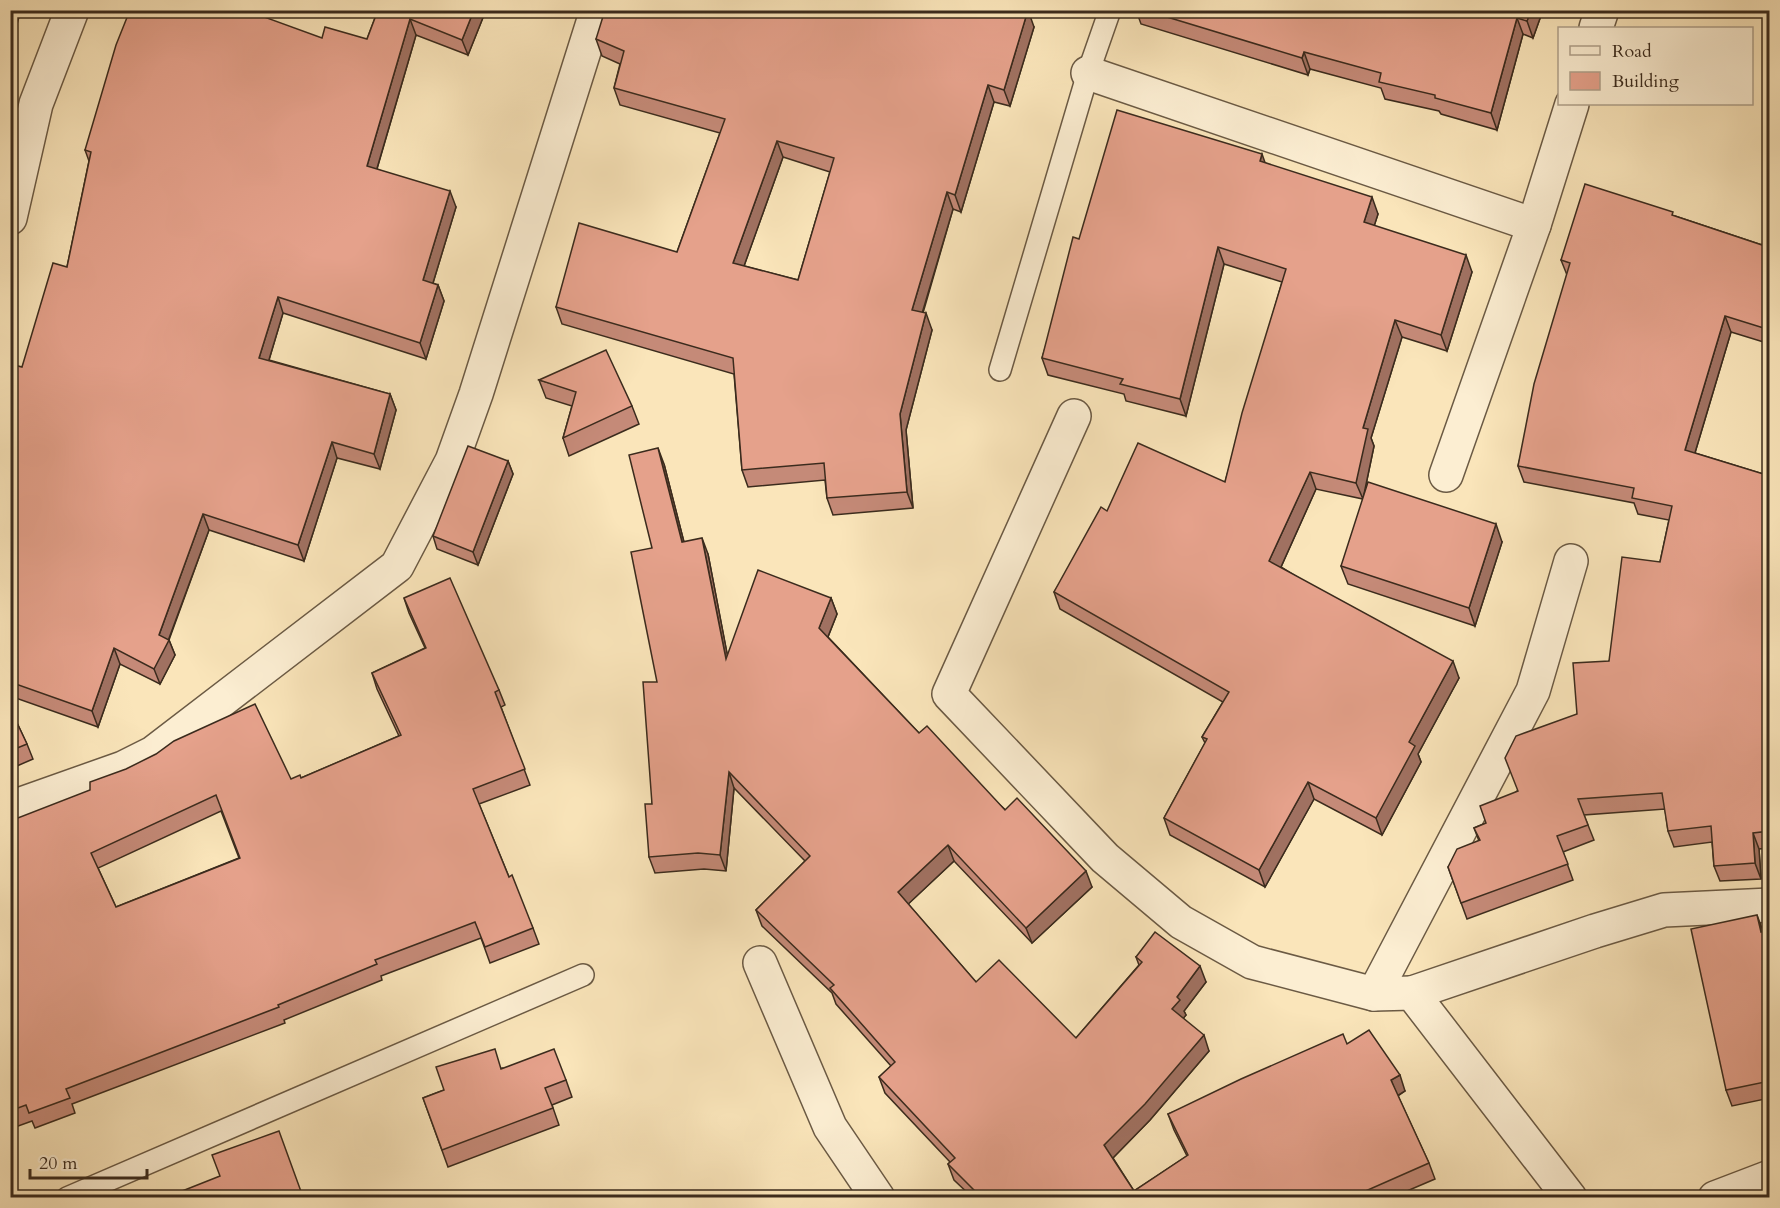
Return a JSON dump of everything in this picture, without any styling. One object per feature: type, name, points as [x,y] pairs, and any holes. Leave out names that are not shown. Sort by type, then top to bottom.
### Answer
[{"type":"street","points":[[10,218],[23,102],[72,10]]},
{"type":"street","points":[[10,808],[123,768],[153,753],[397,566],[452,462],[484,371],[597,10]]},
{"type":"street","points":[[1596,27],[1602,10]]},
{"type":"street","points":[[1088,74],[1534,225]]},
{"type":"street","points":[[1446,475],[1534,225],[1572,105]]},
{"type":"street","points":[[1074,416],[948,694],[1106,858],[1181,922],[1252,962],[1374,994],[1412,993],[1664,910],[1770,904]]},
{"type":"street","points":[[1374,994],[1533,691],[1570,561]]},
{"type":"street","points":[[760,963],[830,1127],[878,1197]]},
{"type":"street","points":[[1412,993],[1570,1197]]},
{"type":"street","points":[[1715,1197],[1770,1177]]},
{"type":"lane","points":[[1000,370],[1088,74],[1110,10]]},
{"type":"lane","points":[[67,1197],[583,975]]},
{"type":"building","points":[[130,10],[245,10],[322,38],[325,27],[367,39],[378,10],[474,10],[462,40],[410,19],[367,166],[450,191],[423,280],[438,285],[420,343],[278,297],[259,358],[390,394],[374,454],[332,442],[298,545],[203,514],[159,635],[169,640],[154,669],[114,648],[92,711],[10,682],[10,377],[14,365],[22,367],[53,263],[67,267],[91,152],[85,150],[116,45]]},
{"type":"building","points":[[605,10],[633,12],[633,10],[1028,10],[1004,90],[988,85],[955,195],[947,192],[912,310],[926,313],[900,414],[907,492],[827,498],[824,463],[742,470],[733,358],[556,307],[579,223],[677,252],[725,119],[614,88],[624,51],[596,39]],"holes":[[[777,141],[834,158],[798,280],[733,263]]]},
{"type":"building","points":[[1144,10],[1531,10],[1527,21],[1517,18],[1491,113],[1435,98],[1435,95],[1379,82],[1381,73],[1304,52],[1302,58]]},
{"type":"building","points":[[1117,110],[1262,154],[1260,161],[1372,197],[1364,222],[1466,255],[1441,335],[1395,320],[1363,428],[1368,429],[1356,483],[1310,472],[1269,561],[1453,661],[1409,742],[1415,746],[1376,818],[1308,782],[1259,870],[1164,818],[1207,739],[1202,737],[1229,692],[1054,592],[1101,507],[1107,511],[1138,443],[1225,482],[1242,413],[1286,269],[1218,247],[1180,399],[1120,384],[1123,379],[1042,358],[1073,237],[1079,239]]},
{"type":"building","points":[[1585,184],[1673,212],[1672,215],[1762,245],[1767,228],[1770,229],[1770,330],[1725,316],[1685,450],[1770,476],[1770,831],[1753,833],[1755,863],[1714,866],[1711,826],[1668,831],[1662,793],[1578,799],[1588,825],[1557,836],[1568,864],[1461,903],[1448,867],[1457,849],[1480,840],[1474,828],[1486,823],[1480,806],[1518,791],[1505,758],[1516,736],[1577,714],[1573,663],[1609,661],[1622,557],[1660,562],[1672,506],[1632,498],[1634,488],[1518,466],[1534,384],[1570,263],[1561,260]]},
{"type":"building","points":[[606,350],[632,406],[563,438],[576,392],[539,380]]},
{"type":"building","points":[[468,446],[508,461],[473,552],[433,536]]},
{"type":"building","points":[[658,448],[682,542],[702,538],[726,659],[758,570],[831,598],[819,628],[919,733],[927,726],[1005,810],[1017,798],[1086,871],[1026,928],[948,845],[898,892],[976,982],[999,960],[1076,1038],[1142,962],[1136,957],[1155,932],[1200,966],[1177,997],[1180,1000],[1172,1009],[1204,1035],[1145,1104],[1104,1145],[1134,1191],[1188,1155],[1168,1114],[1343,1034],[1347,1044],[1369,1030],[1400,1075],[1391,1080],[1429,1163],[1352,1197],[981,1197],[948,1164],[955,1158],[879,1077],[895,1062],[830,988],[834,985],[756,910],[810,856],[729,772],[720,855],[698,853],[649,857],[645,804],[652,804],[643,682],[657,682],[631,552],[652,548],[629,455]]},
{"type":"building","points":[[1368,482],[1496,524],[1469,608],[1341,566]]},
{"type":"building","points":[[450,578],[499,690],[495,692],[525,769],[473,789],[509,877],[512,875],[533,928],[485,947],[475,922],[375,960],[377,964],[278,1005],[279,1007],[66,1089],[70,1098],[29,1113],[26,1105],[10,1111],[10,821],[90,790],[90,782],[126,769],[156,754],[174,741],[255,704],[291,779],[300,775],[301,778],[401,735],[372,673],[426,648],[404,598]],"holes":[[[216,795],[240,858],[116,907],[91,853]]]},
{"type":"building","points":[[10,708],[27,744],[10,751]]},
{"type":"building","points":[[1757,915],[1761,932],[1770,930],[1770,1081],[1726,1090],[1691,929]]},
{"type":"building","points":[[495,1049],[501,1069],[554,1049],[566,1080],[545,1088],[553,1108],[442,1150],[423,1098],[444,1090],[436,1067]]},
{"type":"building","points":[[279,1131],[303,1197],[167,1197],[220,1176],[212,1155]]},
{"type":"building","points":[[1770,1191],[1770,1197],[1753,1197]]}]
